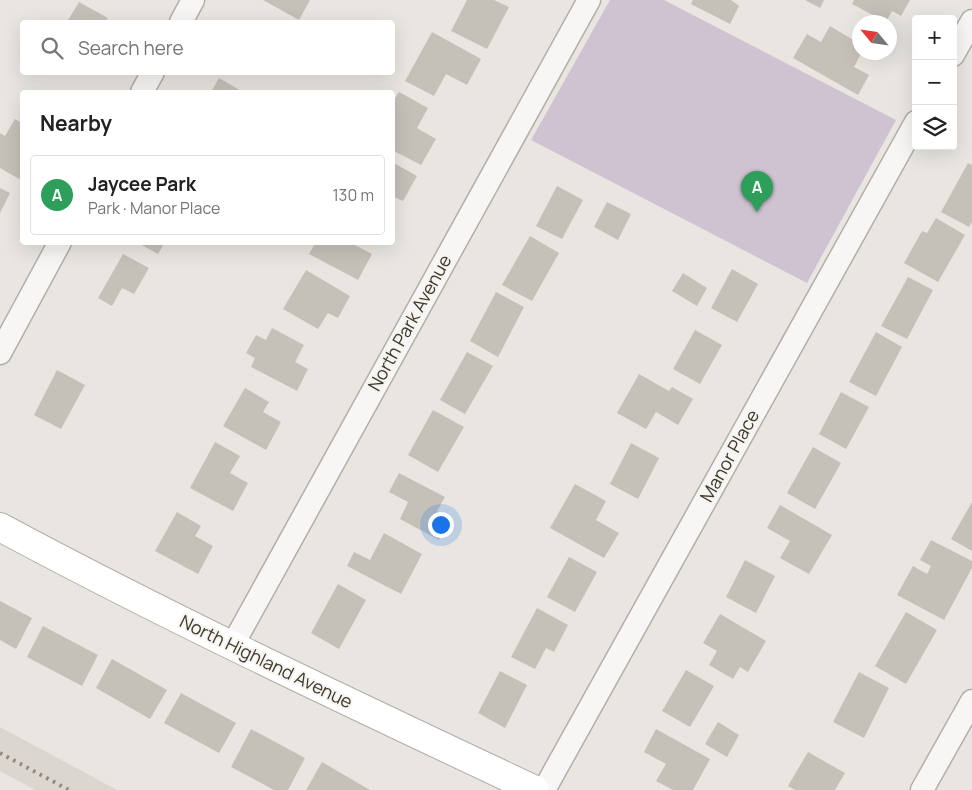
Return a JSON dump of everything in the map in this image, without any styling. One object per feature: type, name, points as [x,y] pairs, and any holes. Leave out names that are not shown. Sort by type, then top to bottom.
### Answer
[{"type":"street","points":[[182,20],[193,0]]},
{"type":"street","name":"North Park Avenue","points":[[232,646],[588,0]]},
{"type":"street","points":[[957,48],[972,22]]},
{"type":"street","points":[[143,90],[151,75]]},
{"type":"street","name":"Manor Place","points":[[544,790],[912,129]]},
{"type":"street","points":[[0,353],[58,245]]},
{"type":"street","name":"North Highland Avenue","points":[[0,527],[98,580],[232,646],[535,790]]},
{"type":"street","points":[[922,790],[972,701]]},
{"type":"shaded area","points":[[610,0],[664,0],[896,120],[807,283],[531,140]]},
{"type":"shaded area","points":[[0,727],[117,790],[35,790],[0,771]]},
{"type":"building","points":[[263,0],[310,0],[299,20]]},
{"type":"building","points":[[467,0],[494,0],[509,7],[487,49],[451,31]]},
{"type":"building","points":[[693,0],[731,0],[739,6],[730,24],[691,4]]},
{"type":"building","points":[[805,0],[824,0],[820,8]]},
{"type":"building","points":[[854,0],[910,0],[901,16],[892,11],[890,15],[873,15],[852,4]]},
{"type":"building","points":[[79,2],[108,18],[106,20],[68,20]]},
{"type":"building","points":[[830,26],[852,39],[852,60],[858,60],[854,67],[869,75],[858,95],[793,58],[807,34],[821,42]]},
{"type":"building","points":[[432,32],[481,59],[467,85],[446,74],[434,96],[405,81]]},
{"type":"building","points":[[219,78],[240,90],[212,90]]},
{"type":"building","points":[[399,92],[428,108],[417,128],[436,139],[421,165],[395,152],[395,98]]},
{"type":"building","points":[[15,119],[20,122],[20,179],[0,168],[0,133],[5,136]]},
{"type":"building","points":[[968,163],[972,165],[972,222],[969,227],[941,212]]},
{"type":"building","points":[[395,164],[417,176],[403,201],[395,197]]},
{"type":"building","points":[[557,186],[583,200],[562,239],[536,226]]},
{"type":"building","points":[[0,188],[10,193],[0,213]]},
{"type":"building","points":[[607,202],[631,214],[618,240],[594,227]]},
{"type":"building","points":[[936,218],[965,235],[938,282],[904,263],[922,231],[927,233]]},
{"type":"building","points":[[530,236],[559,253],[532,301],[502,285]]},
{"type":"building","points":[[142,245],[163,245],[158,254]]},
{"type":"building","points":[[314,245],[355,245],[372,254],[358,280],[309,254]]},
{"type":"building","points":[[123,254],[149,268],[134,294],[122,288],[112,306],[98,298]]},
{"type":"building","points":[[732,269],[758,284],[737,322],[711,308]]},
{"type":"building","points":[[306,270],[350,296],[338,318],[328,313],[318,329],[283,309]]},
{"type":"building","points":[[683,273],[707,288],[697,306],[672,291]]},
{"type":"building","points":[[908,277],[933,290],[907,339],[881,326]]},
{"type":"building","points":[[496,292],[524,307],[498,357],[470,341]]},
{"type":"building","points":[[272,328],[304,345],[295,362],[308,369],[297,391],[251,367],[255,358],[246,353],[256,335],[266,340]]},
{"type":"building","points":[[695,330],[722,345],[700,384],[673,369]]},
{"type":"building","points":[[876,332],[902,347],[876,396],[849,382]]},
{"type":"building","points":[[467,352],[493,366],[465,414],[440,400]]},
{"type":"building","points":[[57,370],[85,385],[61,429],[34,415]]},
{"type":"building","points":[[639,374],[669,391],[672,387],[693,399],[678,425],[656,412],[646,429],[617,413]]},
{"type":"building","points":[[245,388],[269,402],[263,412],[281,422],[266,450],[223,426]]},
{"type":"building","points":[[841,392],[869,407],[846,449],[819,434]]},
{"type":"building","points":[[433,410],[464,427],[438,472],[408,455]]},
{"type":"building","points":[[215,442],[240,456],[230,473],[248,483],[233,511],[190,488]]},
{"type":"building","points":[[631,443],[659,458],[638,499],[610,484]]},
{"type":"building","points":[[813,447],[841,463],[815,509],[787,493]]},
{"type":"building","points":[[399,473],[445,497],[437,511],[450,518],[439,540],[400,519],[408,502],[389,492]]},
{"type":"building","points":[[575,484],[606,501],[596,520],[619,533],[604,558],[550,528]]},
{"type":"building","points":[[972,502],[972,551],[951,539]]},
{"type":"building","points":[[780,505],[832,535],[809,574],[780,558],[790,541],[767,528]]},
{"type":"building","points":[[177,512],[201,526],[195,536],[213,546],[198,574],[155,551]]},
{"type":"building","points":[[384,533],[422,554],[401,594],[347,566],[354,552],[370,560]]},
{"type":"building","points":[[931,540],[972,561],[972,568],[944,620],[897,595],[913,566],[927,574],[931,566],[920,560]]},
{"type":"building","points":[[569,557],[597,572],[575,612],[547,597]]},
{"type":"building","points":[[745,560],[775,576],[756,613],[726,597]]},
{"type":"building","points":[[338,584],[366,600],[339,649],[311,633]]},
{"type":"building","points":[[0,601],[32,618],[16,649],[0,640]]},
{"type":"building","points":[[537,608],[568,625],[554,652],[546,648],[535,669],[511,657]]},
{"type":"building","points":[[906,612],[937,630],[906,684],[875,666]]},
{"type":"building","points":[[720,614],[766,641],[748,672],[740,667],[733,679],[709,665],[717,651],[703,643]]},
{"type":"building","points":[[43,626],[98,655],[82,686],[27,657]]},
{"type":"building","points":[[112,659],[167,690],[150,719],[96,688]]},
{"type":"building","points":[[686,670],[714,686],[690,727],[662,711]]},
{"type":"building","points":[[500,671],[527,685],[505,728],[478,713]]},
{"type":"building","points":[[859,672],[889,688],[864,738],[833,722]]},
{"type":"building","points":[[181,693],[236,723],[219,753],[164,723]]},
{"type":"building","points":[[718,722],[739,735],[727,757],[705,744]]},
{"type":"building","points":[[251,729],[305,758],[288,790],[274,790],[231,767]]},
{"type":"building","points":[[656,729],[710,759],[693,790],[673,790],[656,781],[666,764],[644,752]]},
{"type":"building","points":[[808,752],[845,773],[835,790],[795,790],[788,786]]},
{"type":"building","points":[[322,762],[370,790],[306,790]]},
{"type":"railway","points":[[0,753],[69,790]]},
{"type":"place","name":"Jaycee Park","points":[[757,212]]}]
